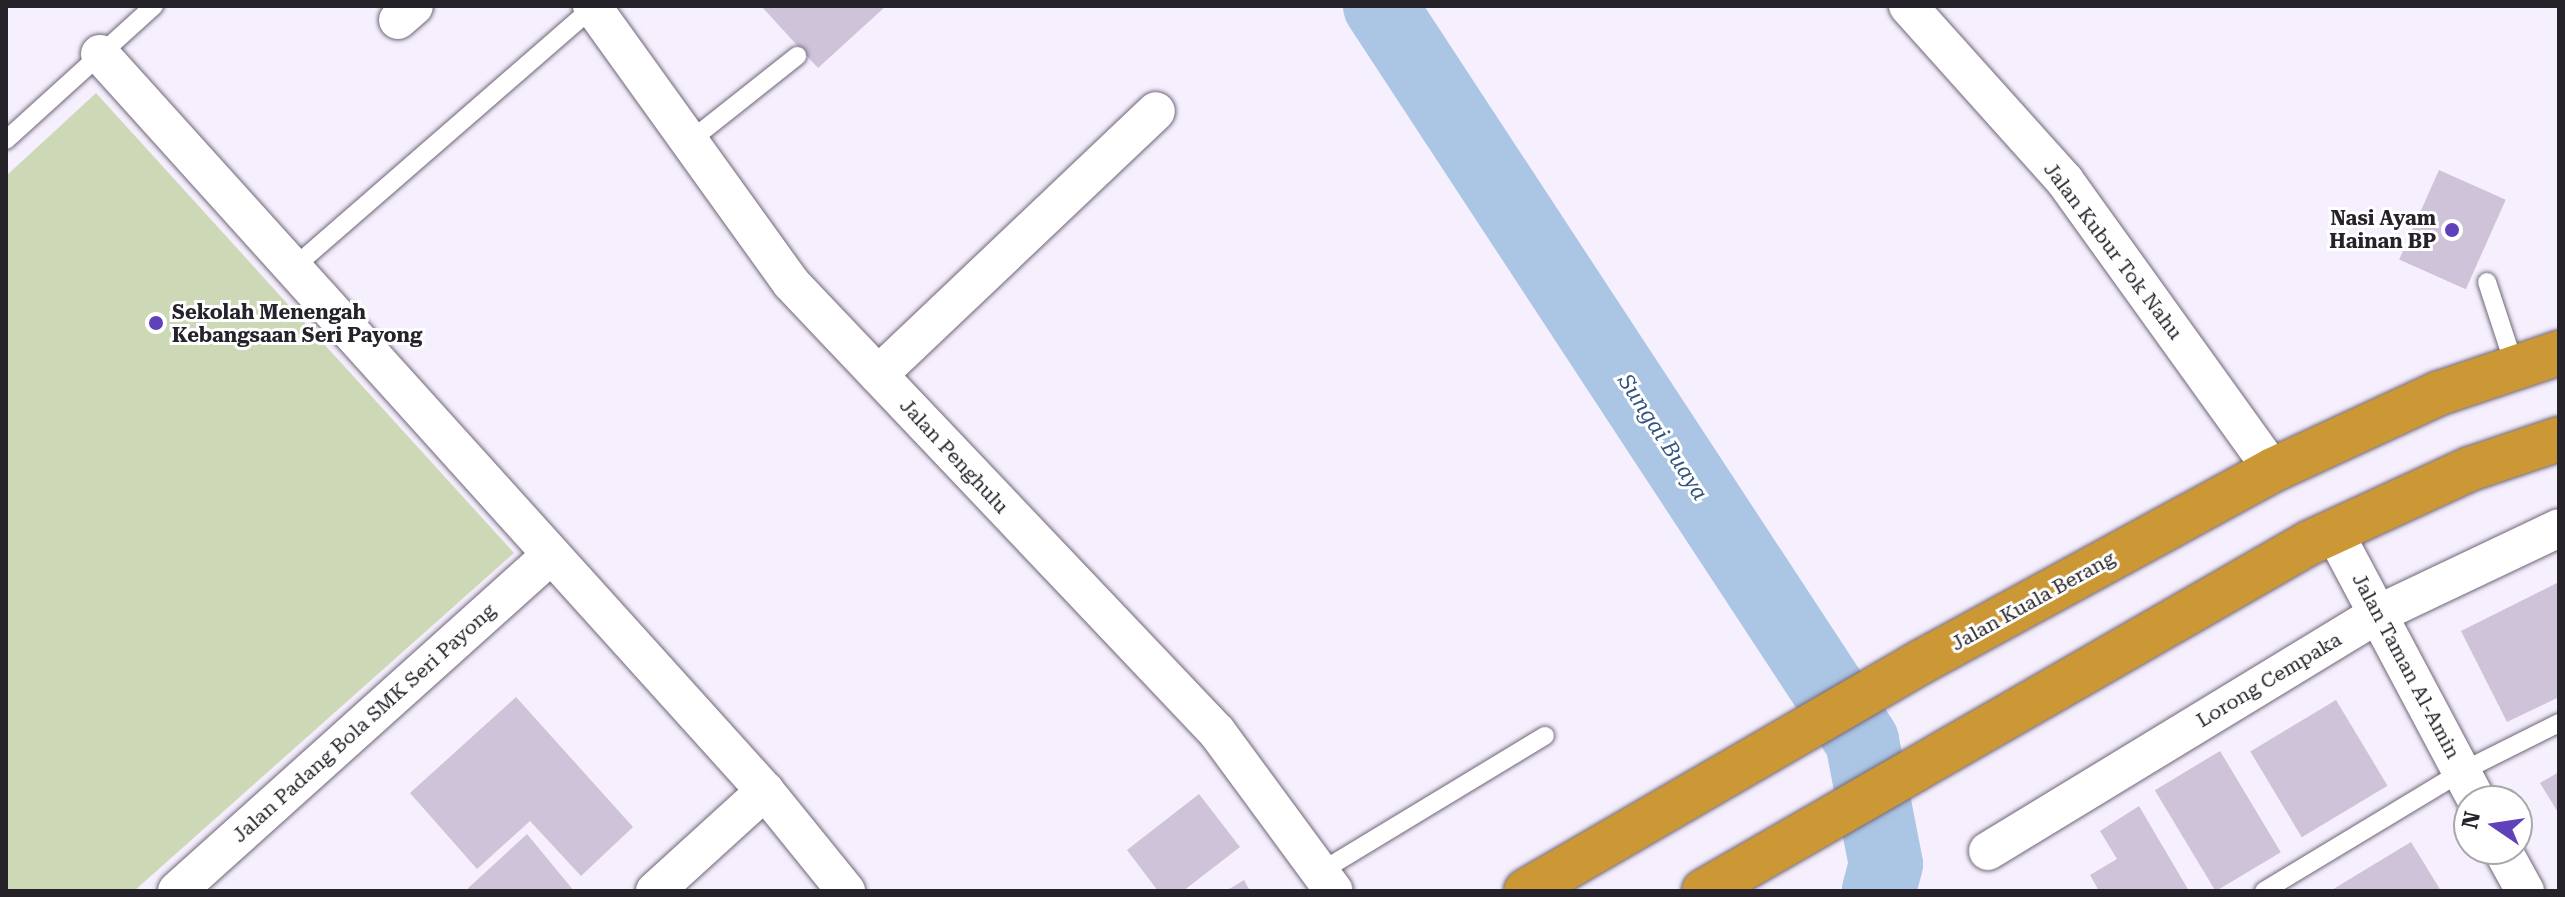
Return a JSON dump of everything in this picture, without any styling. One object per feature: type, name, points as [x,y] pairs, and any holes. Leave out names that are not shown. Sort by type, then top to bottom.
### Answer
[{"type":"highway","name":"Jalan Kuala Berang","points":[[1526,891],[1921,662],[2273,470],[2440,393],[2559,353]]},
{"type":"highway","points":[[1722,881],[1965,736],[2334,532],[2470,469],[2559,439]]},
{"type":"street","name":"Jalan Kubur Tok Nahu","points":[[1908,6],[2065,181],[2273,470]]},
{"type":"street","name":"Jalan Penghulu","points":[[593,7],[686,144],[791,283],[1217,732],[1327,882]]},
{"type":"street","points":[[100,54],[765,791],[846,891]]},
{"type":"street","points":[[878,375],[1156,111]]},
{"type":"street","name":"Lorong Cempaka","points":[[1988,851],[2378,614],[2559,528]]},
{"type":"street","name":"Jalan Taman Al-Amin","points":[[2334,532],[2468,785]]},
{"type":"street","name":"Jalan Padang Bola SMK Seri Payong","points":[[177,891],[551,555]]},
{"type":"street","points":[[655,891],[765,791]]},
{"type":"street","points":[[2511,865],[2525,891]]},
{"type":"lane","points":[[6,140],[154,6]]},
{"type":"lane","points":[[293,268],[593,7]]},
{"type":"lane","points":[[686,144],[797,56]]},
{"type":"lane","points":[[2487,282],[2515,367]]},
{"type":"lane","points":[[2470,785],[2559,723]]},
{"type":"lane","points":[[1327,882],[1545,736]]},
{"type":"lane","points":[[2264,891],[2453,794]]},
{"type":"green space","name":"Sekolah Menengah Kebangsaan Seri Payong","points":[[96,93],[514,553],[134,891],[6,891],[6,176]]},
{"type":"building","points":[[761,6],[886,6],[818,68]]},
{"type":"building","name":"Nasi Ayam Hainan BP","points":[[2439,170],[2506,200],[2466,289],[2399,260]]},
{"type":"building","points":[[2559,582],[2559,697],[2507,722],[2461,631]]},
{"type":"building","points":[[516,697],[633,827],[581,876],[530,821],[477,869],[410,793]]},
{"type":"building","points":[[2336,700],[2388,786],[2302,837],[2250,752]]},
{"type":"building","points":[[2220,751],[2281,852],[2215,891],[2155,790]]},
{"type":"building","points":[[2559,772],[2559,814],[2540,783]]},
{"type":"building","points":[[1199,794],[1240,847],[1183,891],[1158,891],[1127,850]]},
{"type":"building","points":[[2139,806],[2189,891],[2099,891],[2090,875],[2117,859],[2100,831]]},
{"type":"building","points":[[527,834],[574,891],[465,891]]},
{"type":"building","points":[[2411,842],[2441,891],[2330,891],[2368,868]]},
{"type":"building","points":[[1244,880],[1250,891],[1226,891]]},
{"type":"waterway","name":"Sungai Buaya","points":[[1380,6],[1862,741],[1886,864],[1879,891]]},
{"type":"place","name":"Nasi Ayam Hainan BP","points":[[2452,230]]},
{"type":"place","name":"Sekolah Menengah Kebangsaan Seri Payong","points":[[156,323]]}]
